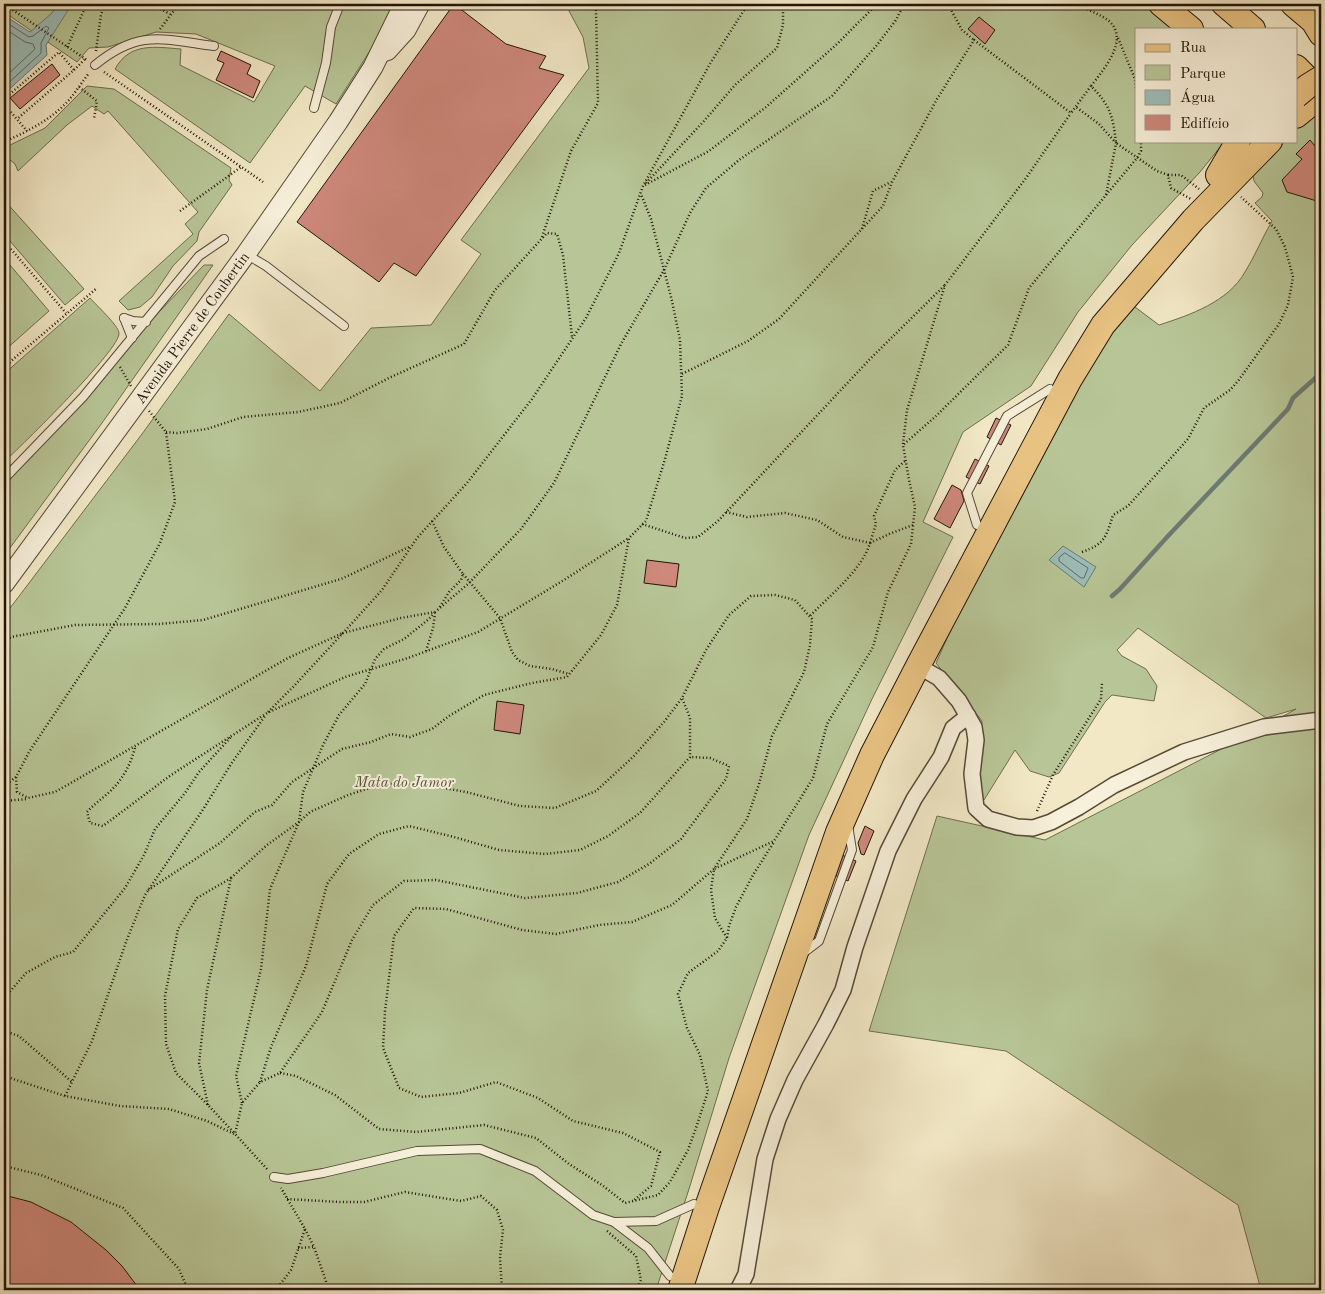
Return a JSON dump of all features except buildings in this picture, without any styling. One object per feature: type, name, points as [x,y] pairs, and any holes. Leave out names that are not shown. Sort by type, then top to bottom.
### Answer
[{"type":"main road","points":[[1161,4],[1190,28]]},
{"type":"main road","points":[[1224,4],[1252,28]]},
{"type":"main road","points":[[1293,4],[1313,21],[1321,34]]},
{"type":"main road","points":[[1308,4],[1321,15]]},
{"type":"main road","points":[[1298,68],[1321,92],[1318,98],[1298,108]]},
{"type":"main road","points":[[1298,106],[1308,86],[1321,78]]},
{"type":"main road","points":[[1298,108],[1321,105]]},
{"type":"main road","points":[[672,1286],[707,1207],[835,841],[872,755],[1066,387],[1103,325],[1193,220],[1237,142]]},
{"type":"main road","points":[[672,1286],[694,1204],[824,829],[858,752],[977,525],[1050,389],[1092,316],[1137,261],[1211,188],[1250,142]]},
{"type":"main road","points":[[1211,188],[1269,142]]},
{"type":"street","name":"Avenida Pierre de Coubertin","points":[[4,584],[246,254],[338,122],[373,67],[404,4]]},
{"type":"street","name":"Avenida Pierre de Coubertin","points":[[373,67],[406,30],[420,4]]},
{"type":"street","points":[[918,666],[939,678],[959,701],[974,727],[976,740],[972,774],[976,808],[988,819],[1017,827],[1033,828],[1058,818],[1114,785],[1184,752],[1264,727],[1321,720]]},
{"type":"street","points":[[738,1290],[746,1274],[765,1159],[778,1119],[795,1080],[843,990],[855,947],[888,851],[914,799],[941,757],[953,728],[968,716]]},
{"type":"lane","points":[[314,108],[326,63],[331,27],[340,4]]},
{"type":"lane","points":[[95,65],[108,54],[144,39],[176,39],[214,46]]},
{"type":"lane","points":[[4,479],[68,414],[199,256],[224,239]]},
{"type":"lane","points":[[246,254],[266,266],[344,326]]},
{"type":"lane","points":[[132,338],[124,318],[146,322]]},
{"type":"lane","points":[[274,1177],[288,1179],[323,1174],[417,1151],[480,1149],[535,1171],[593,1216],[614,1222],[656,1222],[694,1204]]},
{"type":"lane","points":[[614,1222],[648,1248],[672,1286]]},
{"type":"path","points":[[4,4],[263,182]]},
{"type":"path","points":[[67,47],[87,4]]},
{"type":"path","points":[[4,142],[27,131],[67,102],[79,87],[95,65],[101,14],[106,4]]},
{"type":"path","points":[[152,4],[170,14]]},
{"type":"path","points":[[154,39],[178,4]]},
{"type":"path","points":[[541,240],[571,151],[598,103],[596,10],[599,4]]},
{"type":"path","points":[[64,1096],[92,1041],[126,942],[148,890],[267,713],[382,590],[411,547],[467,483],[532,400],[586,318],[619,253],[643,186],[706,70],[748,4]]},
{"type":"path","points":[[643,186],[735,85],[777,48],[783,25],[783,4]]},
{"type":"path","points":[[643,186],[716,146],[766,107],[837,44],[877,4]]},
{"type":"path","points":[[235,1134],[242,1102],[236,1076],[261,969],[270,889],[299,822],[304,792],[312,770],[339,715],[365,684],[375,659],[384,649],[404,639],[429,620],[435,612],[470,582],[521,529],[554,483],[593,406],[621,344],[664,270],[690,213],[706,188],[739,160],[832,96],[896,20],[904,4]]},
{"type":"path","points":[[944,4],[950,8],[962,30],[1071,113]]},
{"type":"path","points":[[1078,4],[1109,22],[1135,79]]},
{"type":"path","points":[[642,524],[685,538],[698,536],[718,521],[869,360],[945,285],[1026,178],[1091,86],[1113,53],[1117,44],[1116,34]]},
{"type":"path","points":[[682,374],[748,341],[779,319],[883,206],[892,182],[937,99],[974,40]]},
{"type":"path","points":[[4,99],[59,52],[74,70]]},
{"type":"path","points":[[17,119],[85,59]]},
{"type":"path","points":[[1091,86],[1104,99],[1114,122],[1116,142],[1106,195]]},
{"type":"path","points":[[79,87],[97,101],[94,120]]},
{"type":"path","points":[[4,104],[27,131]]},
{"type":"path","points":[[1076,107],[1099,124],[1116,142],[1157,171],[1168,175],[1181,175],[1211,188],[1276,228],[1285,247],[1294,277],[1288,305],[1279,324],[1238,381],[1230,390],[1204,408],[1188,439],[1128,506],[1113,515],[1107,532],[1098,547],[1082,552]]},
{"type":"path","points":[[903,445],[935,417],[1008,345],[1029,288],[1137,158],[1141,151],[1141,142]]},
{"type":"path","points":[[180,211],[241,167]]},
{"type":"path","points":[[1168,175],[1171,188],[1211,188]]},
{"type":"path","points":[[862,230],[873,191],[892,182]]},
{"type":"path","points":[[135,747],[130,764],[116,786],[87,812],[90,823],[103,826],[170,775],[267,713],[345,676],[426,651],[478,632],[629,538],[646,521],[682,396],[682,374],[680,340],[651,219],[641,193]]},
{"type":"path","points":[[166,432],[208,429],[243,417],[298,412],[340,403],[391,377],[464,344],[495,290],[547,233],[556,234],[563,255],[572,339]]},
{"type":"path","points":[[4,241],[66,313]]},
{"type":"path","points":[[280,1072],[296,1076],[335,1095],[379,1129],[416,1132],[484,1124],[536,1138],[569,1164],[602,1185],[625,1203],[658,1195],[670,1182],[688,1150],[708,1091],[700,1055],[686,1028],[678,994],[688,973],[718,951],[727,938],[736,907],[753,875],[813,778],[827,724],[873,647],[888,592],[911,544],[915,507],[903,445],[907,410],[945,285]]},
{"type":"path","points":[[4,367],[97,288]]},
{"type":"path","points":[[4,786],[16,777],[29,752],[125,608],[160,543],[175,502],[166,432],[140,399],[115,359]]},
{"type":"path","points":[[810,616],[868,553],[876,524],[874,516],[895,470],[906,460]]},
{"type":"path","points":[[726,512],[747,516],[784,513],[817,520],[843,537],[870,543],[913,525]]},
{"type":"path","points":[[432,521],[444,547],[463,574],[500,618],[512,652],[518,660],[530,666],[552,668],[569,674]]},
{"type":"path","points":[[148,890],[220,843],[255,812],[272,805],[292,782],[342,749],[371,742],[391,734],[410,737],[432,729],[449,716],[484,695],[566,677],[601,635],[618,605],[629,538]]},
{"type":"path","points":[[4,642],[12,636],[75,625],[159,624],[203,620],[341,578],[411,547]]},
{"type":"path","points":[[438,610],[448,592],[460,580],[463,574]]},
{"type":"path","points":[[329,1290],[314,1247],[274,1177],[208,1104],[176,1073],[166,1044],[165,996],[178,929],[197,898],[231,878],[267,845],[310,812],[341,798],[382,784],[422,784],[466,792],[520,806],[555,808],[596,791],[633,757],[664,722],[682,698],[706,650],[729,615],[751,596],[775,595],[795,600],[810,616],[812,619],[810,644],[804,672],[772,736],[747,819],[714,869],[711,890],[715,918],[727,938]]},
{"type":"path","points":[[426,651],[433,628],[435,612]]},
{"type":"path","points":[[4,801],[55,792],[288,658],[343,633],[401,618],[435,612]]},
{"type":"path","points":[[1033,828],[1031,822],[1044,799],[1053,775],[1101,699],[1102,682]]},
{"type":"path","points":[[260,1082],[271,1047],[306,966],[328,884],[349,854],[379,834],[408,826],[499,850],[545,854],[580,850],[608,836],[640,812],[690,757],[690,718],[682,698]]},
{"type":"path","points":[[4,1004],[6,996],[26,973],[55,957],[73,952],[125,888],[144,855],[155,829],[185,793],[199,772],[234,734]]},
{"type":"path","points":[[242,1102],[260,1082],[280,1072],[322,1012],[352,940],[373,905],[404,881],[436,880],[525,898],[577,894],[618,882],[649,864],[681,839],[726,779],[729,766],[710,758],[690,757]]},
{"type":"path","points":[[16,777],[17,792],[28,798]]},
{"type":"path","points":[[633,1201],[651,1186],[660,1152],[623,1133],[573,1121],[538,1098],[496,1082],[459,1094],[421,1097],[399,1088],[383,1048],[385,1011],[394,936],[414,908],[446,908],[522,930],[556,934],[599,925],[632,922],[672,905],[714,869],[774,841]]},
{"type":"path","points":[[208,1104],[199,1062],[207,990],[231,878]]},
{"type":"path","points":[[4,1032],[19,1036],[72,1082]]},
{"type":"path","points":[[4,1076],[64,1096],[120,1106],[168,1109],[208,1121],[235,1134]]},
{"type":"path","points":[[4,1166],[41,1175],[123,1208],[179,1268],[188,1290]]},
{"type":"path","points":[[287,1199],[364,1202],[405,1192],[461,1201],[481,1196],[497,1210],[503,1230],[500,1257],[502,1290]]},
{"type":"path","points":[[593,1216],[614,1238],[636,1256],[640,1280],[637,1290]]},
{"type":"path","points":[[276,1290],[291,1270],[304,1229]]},
{"type":"path","points":[[298,1248],[314,1247]]},
{"type":"green space","points":[[4,4],[396,4],[373,46],[336,104],[305,86],[250,163],[115,69],[121,60],[136,50],[153,47],[181,49],[180,65],[254,102],[275,66],[196,34],[156,32],[108,47],[89,48],[77,62],[4,12]]},
{"type":"green space","name":"Mata do Jamor","points":[[573,4],[1146,4],[1177,28],[1135,28],[1135,142],[1224,142],[1200,172],[1132,245],[1078,312],[1031,386],[963,432],[923,522],[953,537],[872,699],[809,835],[729,1058],[656,1290],[4,1290],[4,616],[142,434],[229,314],[320,391],[371,328],[431,325],[481,254],[461,240],[589,68],[583,37],[569,11]]},
{"type":"green space","points":[[87,86],[114,89],[231,168],[229,180],[232,185],[199,232],[197,241],[173,266],[152,297],[140,307],[128,310],[119,301],[193,234],[185,224],[198,212],[108,111],[104,114],[92,106],[67,125],[18,171],[15,164],[4,155],[4,148],[45,128]]},
{"type":"green space","points":[[1321,113],[1321,1290],[1261,1290],[1238,1205],[1006,1051],[869,1031],[937,816],[1045,840],[1296,709],[1266,718],[1138,628],[1117,650],[1122,656],[1146,669],[1157,686],[1154,701],[1112,695],[1105,702],[1059,773],[1049,777],[1030,771],[1015,750],[984,800],[977,791],[982,721],[936,663],[981,562],[1097,350],[1131,304],[1159,325],[1195,312],[1229,292],[1249,266],[1272,221],[1255,203],[1262,197],[1263,193],[1254,181],[1253,176],[1284,142],[1298,142],[1298,127],[1303,122]]},
{"type":"green space","points":[[4,200],[84,289],[65,305],[4,234]]},
{"type":"green space","points":[[4,258],[49,311],[4,351]]},
{"type":"green space","points":[[204,265],[213,265],[102,423],[4,556],[4,474]]},
{"type":"green space","points":[[90,298],[118,329],[119,333],[115,343],[88,377],[4,462],[4,374]]},
{"type":"water","points":[[57,4],[72,4],[46,45],[47,55],[4,94],[4,15],[30,32],[52,13]]},
{"type":"water","points":[[1063,546],[1096,567],[1084,587],[1049,560]]},
{"type":"waterway","points":[[1112,596],[1288,409],[1293,398],[1321,373]]}]
